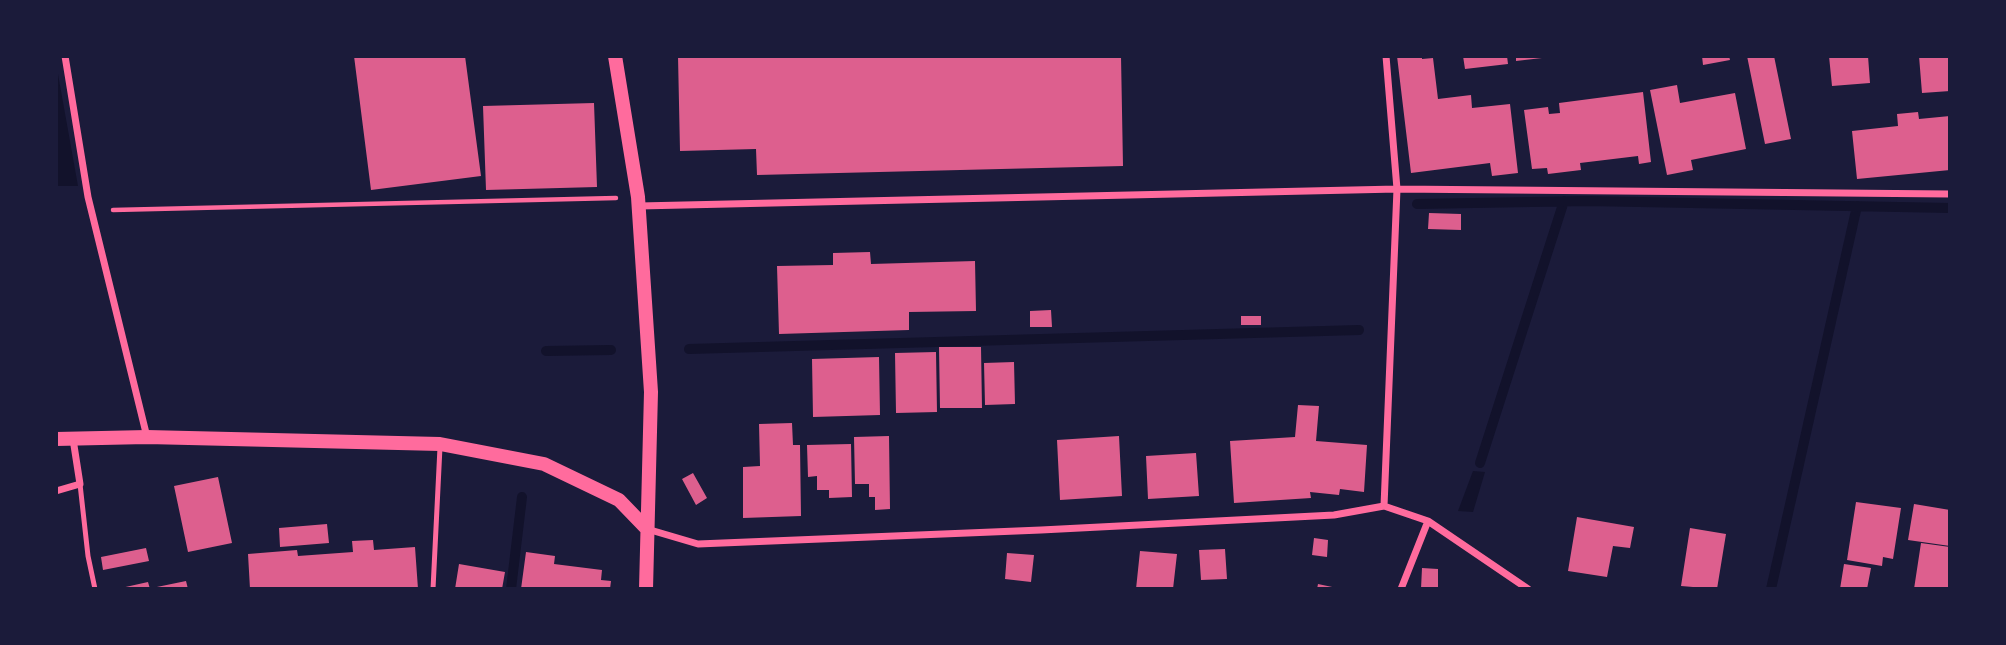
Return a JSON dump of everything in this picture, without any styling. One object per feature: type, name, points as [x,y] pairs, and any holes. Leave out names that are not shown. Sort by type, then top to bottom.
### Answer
[{"type":"main road","points":[[615,56],[638,202],[651,392],[646,589]]},
{"type":"main road","points":[[56,439],[147,437],[440,444],[544,464],[619,500],[647,529]]},
{"type":"street","points":[[65,56],[92,211],[147,437]]},
{"type":"street","points":[[1384,506],[1397,189],[1386,56]]},
{"type":"street","points":[[638,202],[1397,189],[1950,194]]},
{"type":"street","points":[[56,491],[79,484],[74,439]]},
{"type":"street","points":[[647,529],[698,544],[1334,515],[1384,506],[1428,522],[1528,589]]},
{"type":"street","points":[[1401,589],[1428,522]]},
{"type":"lane","points":[[433,589],[440,444]]},
{"type":"lane","points":[[79,484],[95,589]]},
{"type":"path","points":[[92,211],[638,202]]},
{"type":"shaded area","points":[[56,63],[78,186],[56,186]]},
{"type":"shaded area","points":[[1473,471],[1485,472],[1473,512],[1458,511]]},
{"type":"building","points":[[354,56],[465,56],[481,176],[371,190]]},
{"type":"building","points":[[678,56],[1121,56],[1123,166],[757,175],[756,149],[680,151]]},
{"type":"building","points":[[1397,56],[1433,58],[1438,99],[1471,95],[1472,108],[1510,104],[1518,173],[1492,176],[1490,163],[1411,173]]},
{"type":"building","points":[[1463,56],[1507,56],[1508,64],[1465,69]]},
{"type":"building","points":[[1516,56],[1542,56],[1542,58],[1516,61]]},
{"type":"building","points":[[1702,56],[1729,56],[1730,60],[1703,65]]},
{"type":"building","points":[[1747,56],[1774,56],[1791,139],[1765,144]]},
{"type":"building","points":[[1829,56],[1868,56],[1870,83],[1832,86]]},
{"type":"building","points":[[1919,56],[1950,56],[1950,91],[1922,93]]},
{"type":"building","points":[[1677,85],[1680,103],[1735,93],[1746,149],[1691,160],[1693,170],[1667,175],[1650,90]]},
{"type":"building","points":[[1643,92],[1651,162],[1639,164],[1638,156],[1580,163],[1581,170],[1548,174],[1547,168],[1532,169],[1524,110],[1548,107],[1549,114],[1560,113],[1559,103]]},
{"type":"building","points":[[594,103],[597,187],[486,190],[483,106]]},
{"type":"building","points":[[1918,112],[1919,119],[1950,116],[1950,170],[1857,179],[1852,131],[1898,126],[1897,114]]},
{"type":"building","points":[[1429,213],[1461,214],[1461,230],[1428,229]]},
{"type":"building","points":[[870,252],[871,264],[975,261],[976,311],[909,312],[909,330],[779,334],[777,266],[833,265],[833,253]]},
{"type":"building","points":[[1051,310],[1052,327],[1030,327],[1030,311]]},
{"type":"building","points":[[1241,316],[1261,316],[1261,325],[1241,325]]},
{"type":"building","points":[[939,347],[981,347],[982,408],[940,408]]},
{"type":"building","points":[[936,352],[937,412],[896,413],[895,353]]},
{"type":"building","points":[[879,357],[880,415],[813,417],[812,359]]},
{"type":"building","points":[[1014,362],[1015,404],[985,405],[984,363]]},
{"type":"building","points":[[1298,405],[1319,406],[1316,441],[1367,445],[1364,492],[1340,489],[1339,495],[1310,492],[1311,498],[1234,503],[1230,441],[1295,437]]},
{"type":"building","points":[[792,423],[793,445],[800,445],[801,516],[743,518],[743,467],[760,466],[759,424]]},
{"type":"building","points":[[889,436],[890,509],[875,510],[875,497],[869,497],[869,484],[855,484],[854,437]]},
{"type":"building","points":[[1119,436],[1122,496],[1060,500],[1057,440]]},
{"type":"building","points":[[851,444],[852,497],[829,498],[829,490],[817,490],[817,476],[808,477],[807,445]]},
{"type":"building","points":[[1196,453],[1199,496],[1148,499],[1146,456]]},
{"type":"building","points":[[693,473],[707,498],[696,505],[682,479]]},
{"type":"building","points":[[218,477],[232,543],[188,552],[174,486]]},
{"type":"building","points":[[1856,502],[1901,508],[1893,559],[1883,557],[1882,566],[1847,560]]},
{"type":"building","points":[[1914,504],[1950,510],[1950,546],[1908,540]]},
{"type":"building","points":[[1577,517],[1634,527],[1630,548],[1613,546],[1607,577],[1568,571]]},
{"type":"building","points":[[327,524],[329,543],[280,547],[279,528]]},
{"type":"building","points":[[1690,528],[1726,534],[1717,589],[1681,586]]},
{"type":"building","points":[[1314,538],[1328,540],[1327,557],[1312,555]]},
{"type":"building","points":[[373,540],[374,550],[415,547],[418,589],[250,589],[248,554],[297,550],[298,556],[353,552],[352,541]]},
{"type":"building","points":[[1921,543],[1950,547],[1950,589],[1914,589]]},
{"type":"building","points":[[146,548],[149,561],[103,570],[101,557]]},
{"type":"building","points":[[1225,549],[1227,579],[1201,580],[1199,550]]},
{"type":"building","points":[[1140,551],[1177,554],[1173,589],[1136,589]]},
{"type":"building","points":[[526,552],[555,556],[554,564],[602,570],[601,580],[611,581],[610,589],[521,589]]},
{"type":"building","points":[[1007,553],[1034,555],[1031,582],[1005,579]]},
{"type":"building","points":[[459,564],[505,572],[502,589],[455,589]]},
{"type":"building","points":[[1844,564],[1871,568],[1867,589],[1840,589]]},
{"type":"building","points":[[1422,568],[1438,569],[1438,589],[1421,589]]},
{"type":"building","points":[[186,581],[188,589],[152,589],[152,588]]},
{"type":"building","points":[[148,582],[150,589],[121,589],[121,588]]},
{"type":"building","points":[[1318,584],[1337,588],[1337,589],[1317,589]]},
{"type":"waterway","points":[[1480,463],[1564,201]]},
{"type":"waterway","points":[[1417,204],[1588,201],[1950,208]]},
{"type":"waterway","points":[[1771,589],[1857,206]]},
{"type":"waterway","points":[[689,349],[1359,330]]},
{"type":"waterway","points":[[546,351],[611,350]]},
{"type":"waterway","points":[[511,589],[522,497]]}]
